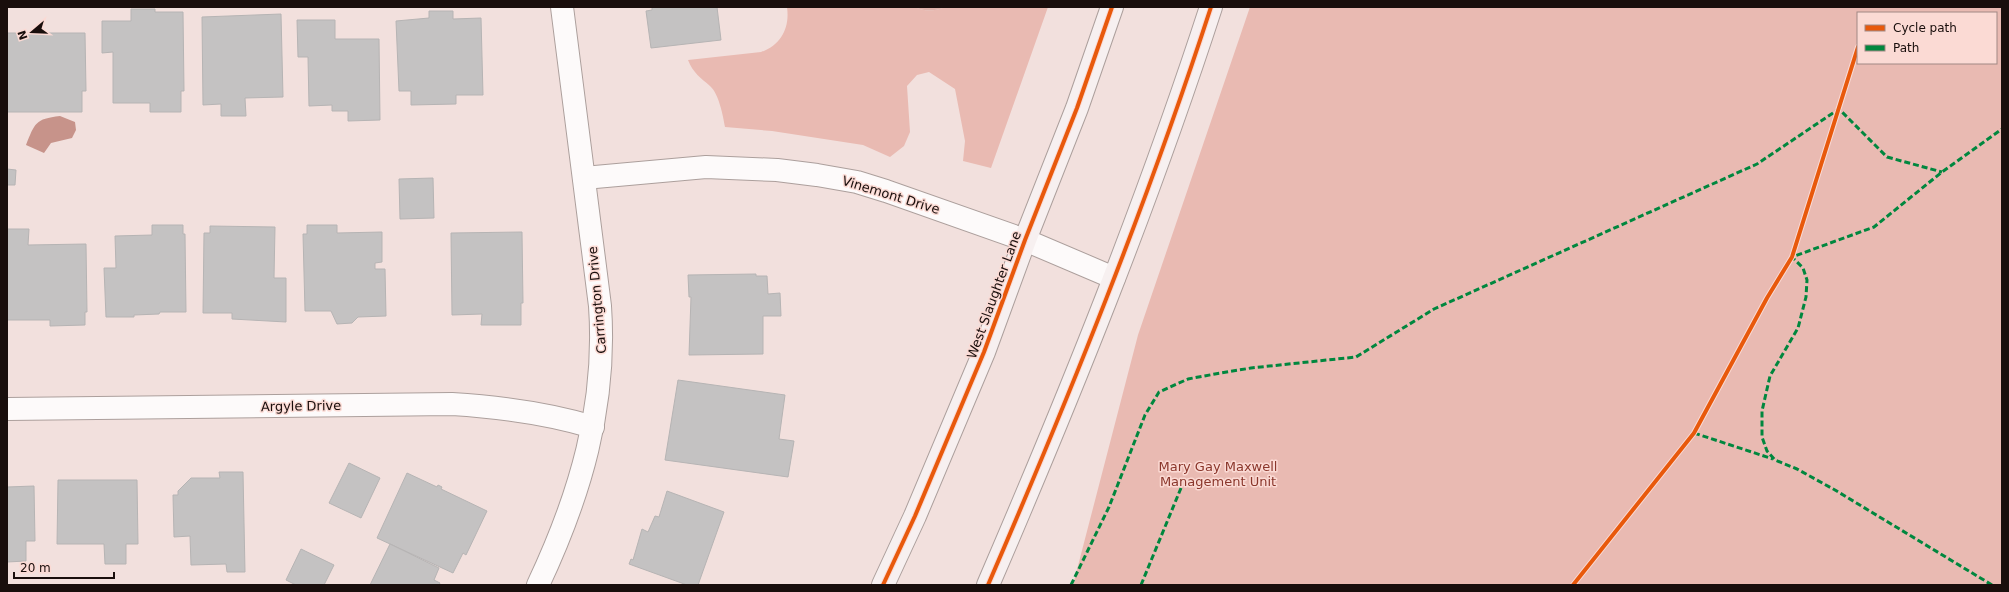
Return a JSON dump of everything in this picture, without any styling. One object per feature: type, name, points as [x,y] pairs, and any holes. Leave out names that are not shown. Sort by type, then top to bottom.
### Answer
[{"type":"main road","name":"West Slaughter Lane","points":[[883,585],[918,508],[984,352],[1025,240],[1077,108],[1112,7]]},
{"type":"main road","points":[[988,585],[1037,471],[1146,196],[1211,7]]},
{"type":"street","name":"Carrington Drive","points":[[538,585],[552,554],[584,470],[593,428],[602,366],[602,337],[584,178],[562,7]]},
{"type":"street","name":"Vinemont Drive","points":[[584,178],[706,167],[777,170],[857,182],[1025,240],[1114,278]]},
{"type":"street","name":"Argyle Drive","points":[[7,409],[452,404],[523,411],[562,418],[593,428]]},
{"type":"green space","points":[[787,7],[915,7],[922,10],[930,10],[945,7],[1048,7],[991,168],[963,161],[965,141],[955,89],[929,72],[917,75],[907,86],[910,132],[904,146],[890,157],[863,145],[772,131],[725,127],[716,94],[695,72],[688,60],[761,52],[768,49],[783,35],[788,15]]},
{"type":"green space","name":"Mary Gay Maxwell Management Unit","points":[[1250,7],[2002,7],[2002,585],[1073,585],[1138,335]]},
{"type":"shaded area","points":[[915,7],[945,7],[922,10]]},
{"type":"shaded area","points":[[60,116],[75,122],[76,130],[72,138],[51,143],[44,153],[26,145],[37,123],[45,119]]},
{"type":"building","points":[[652,7],[717,7],[721,40],[651,48],[646,11],[652,10]]},
{"type":"building","points":[[131,9],[155,9],[155,12],[183,12],[184,91],[181,91],[181,112],[150,112],[150,103],[113,103],[113,52],[102,53],[102,21],[131,21]]},
{"type":"building","points":[[429,11],[453,11],[453,19],[481,18],[483,95],[456,95],[456,104],[411,105],[411,91],[399,91],[396,21],[429,18]]},
{"type":"building","points":[[281,14],[283,97],[245,98],[246,116],[221,116],[221,104],[203,105],[202,17]]},
{"type":"building","points":[[297,20],[335,20],[335,39],[379,39],[380,120],[348,121],[348,111],[332,111],[332,105],[309,106],[308,57],[298,57]]},
{"type":"building","points":[[7,33],[85,33],[86,91],[82,91],[82,112],[7,112]]},
{"type":"building","points":[[7,169],[16,170],[15,185],[7,185]]},
{"type":"building","points":[[433,178],[434,218],[400,219],[399,179]]},
{"type":"building","points":[[152,225],[183,225],[183,234],[185,234],[186,312],[160,312],[159,314],[134,315],[134,317],[106,317],[104,268],[116,268],[115,236],[152,235]]},
{"type":"building","points":[[307,225],[337,225],[337,233],[382,232],[382,262],[375,263],[375,269],[385,269],[386,316],[358,317],[352,323],[337,324],[331,311],[305,311],[303,234],[307,234]]},
{"type":"building","points":[[210,226],[275,227],[274,278],[286,278],[286,322],[232,319],[232,313],[203,313],[204,233],[210,233]]},
{"type":"building","points":[[7,229],[29,229],[28,245],[86,244],[87,312],[85,312],[85,325],[50,326],[50,320],[7,320]]},
{"type":"building","points":[[522,232],[523,303],[521,303],[521,325],[481,325],[482,314],[452,315],[451,233]]},
{"type":"building","points":[[756,274],[756,276],[767,276],[768,294],[780,293],[781,316],[763,316],[763,354],[689,355],[691,297],[689,297],[688,275]]},
{"type":"building","points":[[678,380],[785,395],[779,439],[794,441],[788,477],[665,460]]},
{"type":"building","points":[[349,463],[380,478],[361,518],[329,503]]},
{"type":"building","points":[[219,472],[243,472],[245,572],[227,572],[226,564],[191,565],[190,536],[174,537],[173,495],[178,495],[178,491],[191,478],[220,478]]},
{"type":"building","points":[[407,473],[437,487],[438,485],[442,487],[441,489],[487,511],[466,555],[463,553],[453,573],[377,538]]},
{"type":"building","points":[[58,480],[137,480],[138,544],[126,544],[126,564],[105,564],[104,544],[57,544]]},
{"type":"building","points":[[34,486],[35,541],[26,541],[26,561],[7,562],[7,487]]},
{"type":"building","points":[[667,491],[724,512],[698,585],[687,585],[629,564],[631,559],[633,560],[642,529],[648,532],[655,516],[659,517]]},
{"type":"building","points":[[390,544],[439,568],[434,580],[440,583],[439,585],[370,585]]},
{"type":"building","points":[[301,549],[334,565],[324,585],[296,585],[286,580]]},
{"type":"marked path","points":[[1071,585],[1109,507],[1145,415],[1159,392],[1188,379],[1215,374],[1251,368],[1356,357],[1434,309],[1757,164],[1839,109],[1887,157],[1942,172]]},
{"type":"marked path","points":[[1992,585],[1835,490],[1797,469],[1775,460],[1767,451],[1762,437],[1762,411],[1770,376],[1798,328],[1806,297],[1807,280],[1803,268],[1792,257],[1874,227],[1942,172],[2002,129]]},
{"type":"marked path","points":[[1694,433],[1773,459]]},
{"type":"marked path","points":[[1141,585],[1181,488]]},
{"type":"cycle path","points":[[883,585],[915,516],[984,352],[1025,240],[1077,108],[1112,7]]},
{"type":"cycle path","points":[[988,585],[1078,371],[1106,299],[1161,154],[1211,7]]},
{"type":"cycle path","points":[[1573,585],[1694,433],[1767,298],[1792,257],[1857,50]]}]
